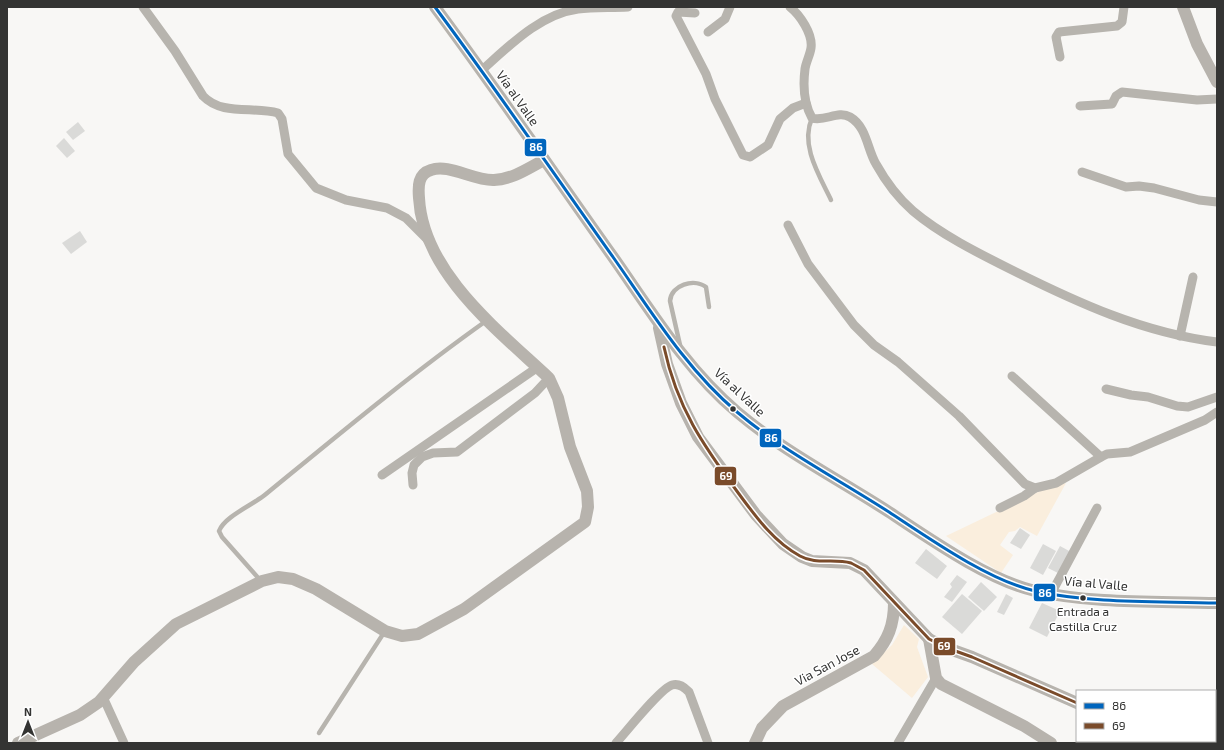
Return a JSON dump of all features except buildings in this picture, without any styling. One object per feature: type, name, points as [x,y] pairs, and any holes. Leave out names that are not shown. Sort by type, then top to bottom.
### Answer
[{"type":"street","points":[[143,7],[164,34],[203,96],[210,103],[220,108],[269,110],[278,113],[282,119],[288,154],[316,188],[346,200],[387,208],[406,218],[430,242]]},
{"type":"street","name":"Vía al Valle","points":[[435,7],[630,281],[659,325],[681,353],[735,410],[767,435],[933,541],[999,578],[1032,590],[1051,594],[1095,599],[1217,603]]},
{"type":"street","points":[[481,71],[509,46],[548,18],[579,9],[628,7]]},
{"type":"street","points":[[708,32],[724,19],[730,7]]},
{"type":"street","points":[[790,7],[803,23],[809,35],[811,47],[805,69],[806,103],[812,118],[820,120],[843,115],[851,118],[864,133],[875,163],[898,197],[914,212],[966,247],[1116,318],[1180,336],[1217,342]]},
{"type":"street","points":[[1060,57],[1056,37],[1059,32],[1117,26],[1122,22],[1124,7]]},
{"type":"street","points":[[1183,7],[1197,44],[1217,82]]},
{"type":"street","points":[[695,13],[678,12],[676,16],[706,74],[715,99],[743,155],[750,157],[759,153],[768,145],[780,119],[793,108],[806,103]]},
{"type":"street","points":[[1080,106],[1112,104],[1116,96],[1122,92],[1197,100],[1217,99]]},
{"type":"street","points":[[18,743],[80,715],[103,697],[134,662],[176,624],[262,581],[278,577],[293,579],[316,589],[385,632],[402,636],[418,634],[464,608],[585,522],[588,507],[587,491],[570,447],[558,398],[549,378],[469,302],[447,272],[430,242],[419,208],[418,187],[421,176],[431,169],[449,169],[472,177],[493,180],[516,176],[544,160]]},
{"type":"street","points":[[1082,172],[1126,187],[1139,186],[1154,188],[1199,200],[1217,202]]},
{"type":"street","points":[[788,225],[808,264],[854,325],[874,345],[898,362],[959,416],[1025,484],[1035,488]]},
{"type":"street","points":[[1180,336],[1193,277]]},
{"type":"street","points":[[659,325],[667,364],[681,403],[698,437],[756,516],[783,544],[802,557],[812,561],[850,563],[864,570],[929,639],[1076,703]]},
{"type":"street","points":[[382,475],[538,367]]},
{"type":"street","points":[[1012,376],[1100,457]]},
{"type":"street","points":[[414,485],[412,473],[414,465],[422,457],[433,453],[457,452],[535,393],[549,378]]},
{"type":"street","points":[[1106,389],[1131,395],[1148,397],[1177,406],[1188,407],[1217,397]]},
{"type":"street","points":[[1000,508],[1024,496],[1035,488],[1056,483],[1100,457],[1107,454],[1130,452],[1205,420],[1217,412]]},
{"type":"street","points":[[1051,594],[1097,508]]},
{"type":"street","name":"Via San Jose","points":[[755,743],[762,728],[783,706],[874,656],[883,646],[893,626],[894,603]]},
{"type":"street","points":[[929,639],[936,678],[942,684],[1024,726],[1051,743]]},
{"type":"street","points":[[898,743],[936,678]]},
{"type":"street","points":[[616,743],[659,696],[673,685],[684,687],[688,692],[708,743]]},
{"type":"street","points":[[103,697],[124,743]]},
{"type":"lane","points":[[812,118],[808,126],[807,141],[817,170],[831,200]]},
{"type":"lane","points":[[681,353],[676,321],[670,301],[670,294],[687,283],[701,282],[706,287],[709,307]]},
{"type":"lane","points":[[262,581],[222,537],[220,531],[226,522],[263,496],[393,390],[488,320]]},
{"type":"lane","points":[[318,733],[385,632]]},
{"type":"shaded area","points":[[1066,483],[1037,536],[1020,527],[1015,531],[1009,532],[1000,545],[1013,555],[1001,573],[946,536],[1040,491]]},
{"type":"shaded area","points":[[904,625],[919,639],[917,647],[928,677],[912,698],[872,664],[892,645]]},
{"type":"transit line","name":"86","points":[[435,7],[503,100],[670,339],[701,377],[737,412],[755,426],[792,452],[960,558],[1017,586],[1057,595],[1103,600],[1217,603]]},
{"type":"transit line","name":"69","points":[[664,347],[669,369],[676,389],[703,442],[752,511],[782,544],[806,559],[851,563],[864,570],[929,639],[1076,703]]},
{"type":"place","name":"Entrada a Castilla Cruz","points":[[1083,598]]}]
